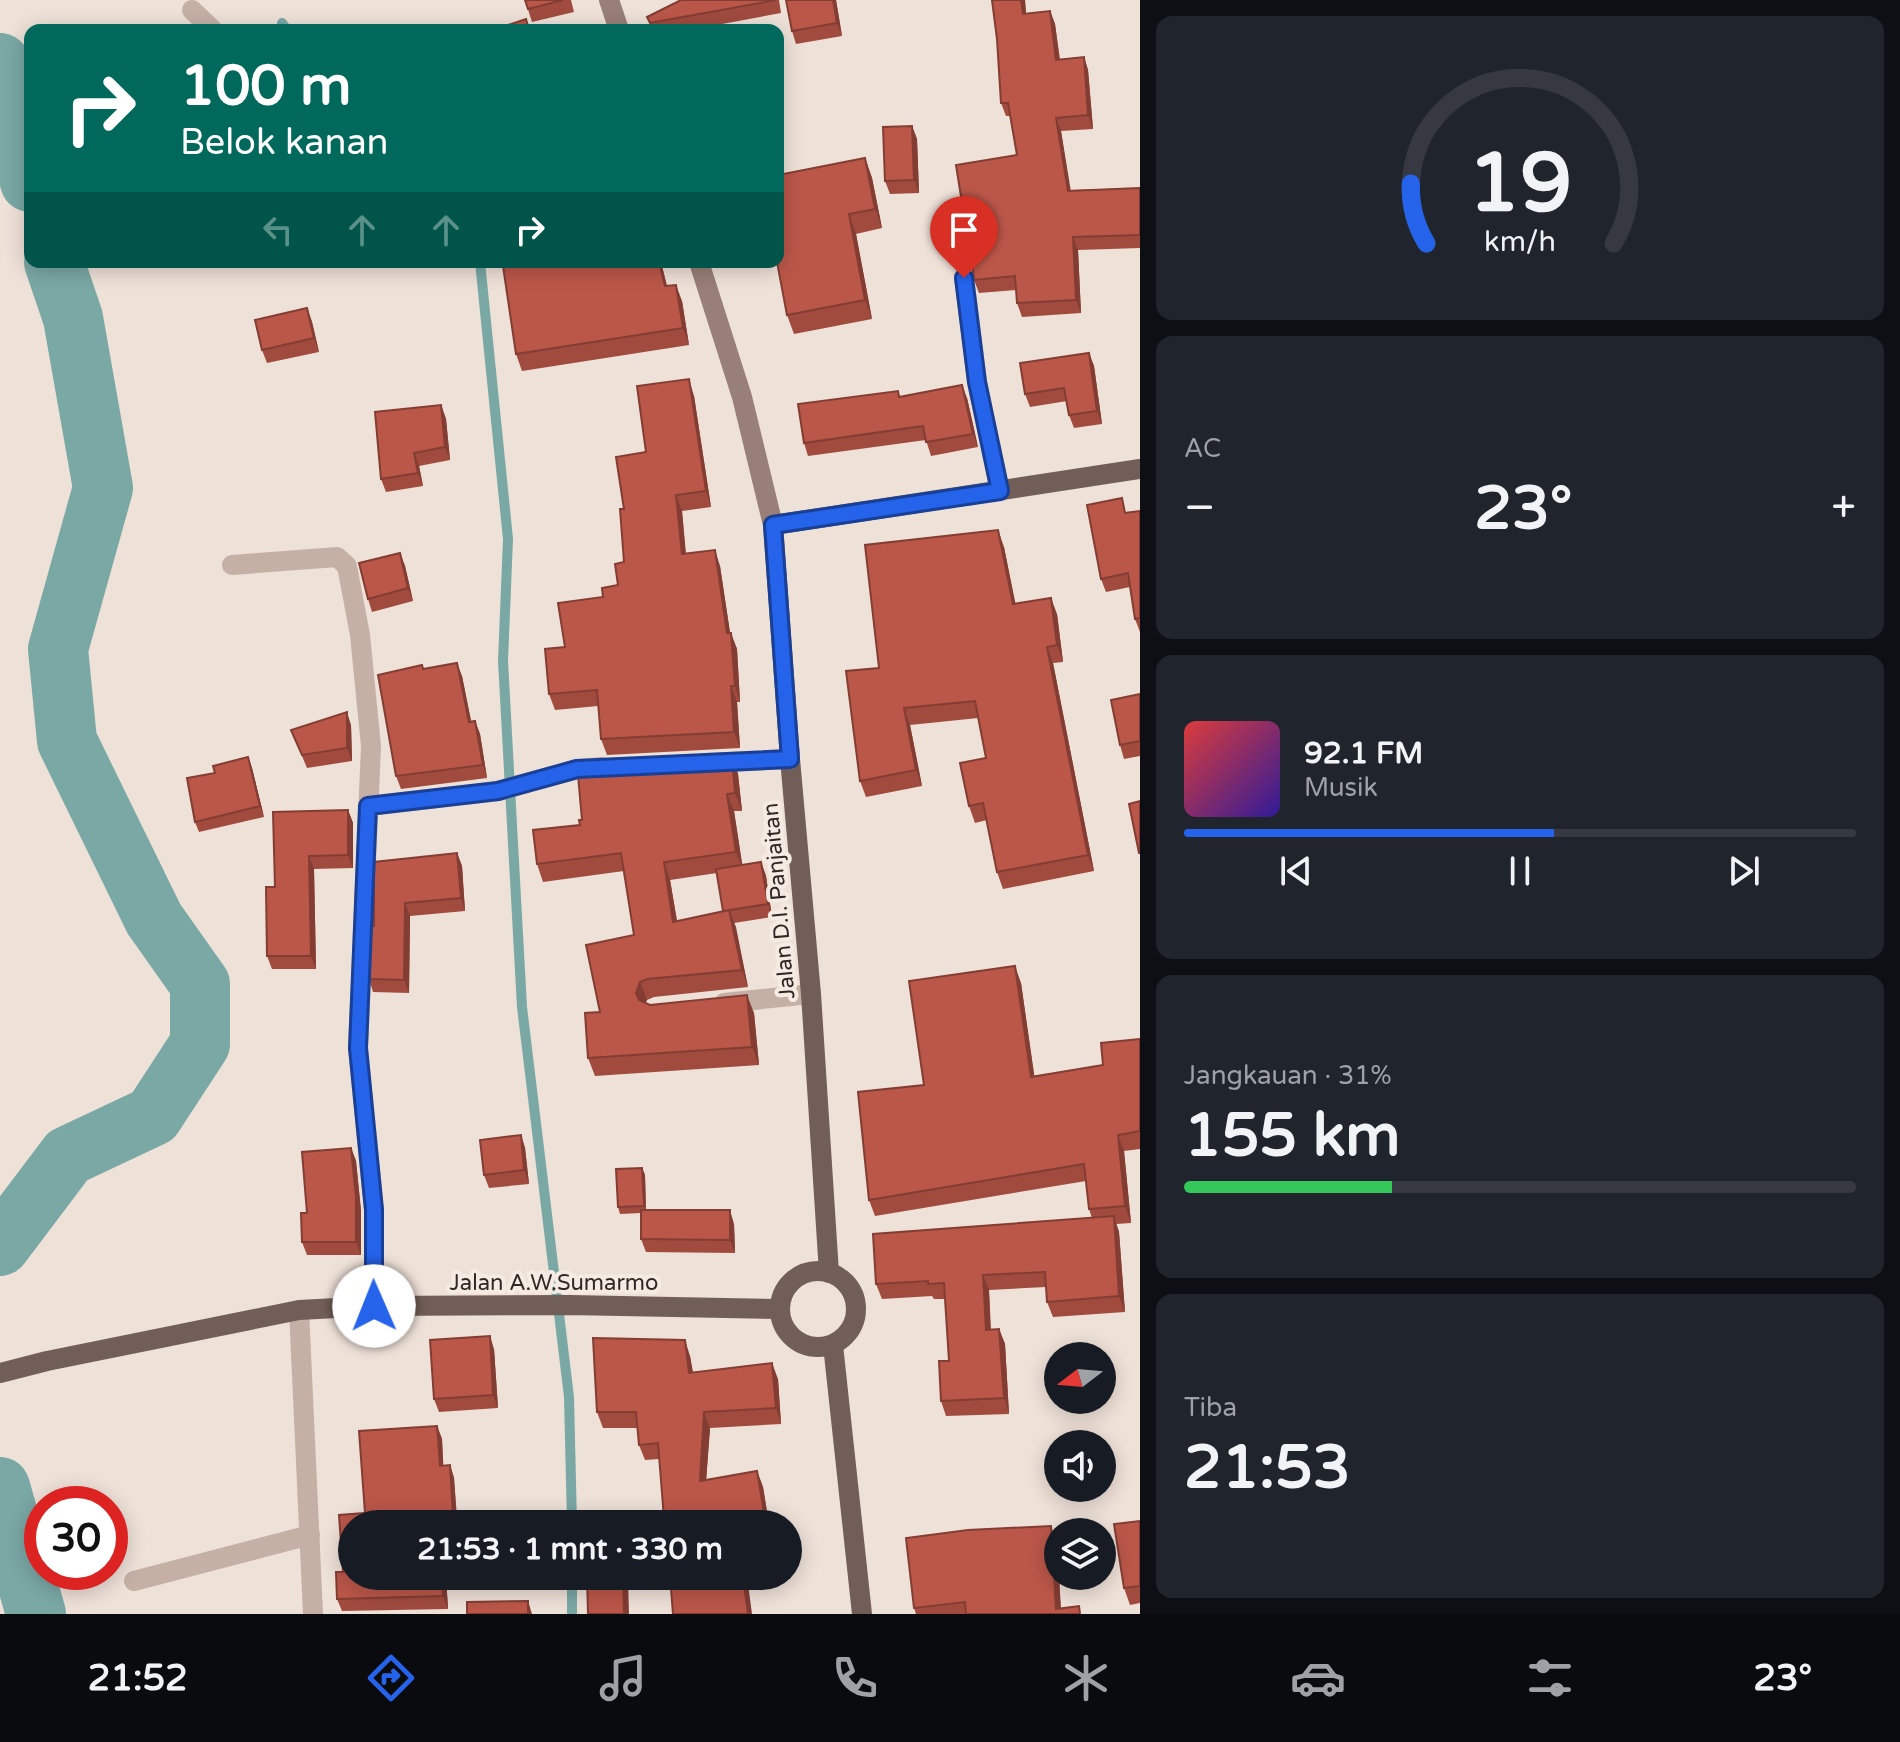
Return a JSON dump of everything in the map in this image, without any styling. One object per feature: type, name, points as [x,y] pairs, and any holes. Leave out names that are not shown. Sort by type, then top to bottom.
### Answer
[{"type":"main road","points":[[773,525],[1140,469]]},
{"type":"main road","name":"Jalan D.I. Panjaitan","points":[[773,525],[811,994],[829,1273]]},
{"type":"main road","points":[[812,1271],[829,1273],[841,1279],[855,1301],[852,1327],[844,1338],[833,1345],[814,1348],[796,1341],[784,1327],[779,1309],[784,1291],[795,1278],[812,1271]]},
{"type":"main road","name":"Jalan A.W.Sumarmo","points":[[0,1373],[299,1310],[374,1306],[569,1305],[779,1309]]},
{"type":"main road","points":[[833,1345],[862,1614]]},
{"type":"street","points":[[609,0],[617,24]]},
{"type":"street","points":[[192,10],[207,24]]},
{"type":"street","points":[[701,268],[742,397],[773,525]]},
{"type":"street","points":[[964,278],[977,382],[1000,491]]},
{"type":"street","points":[[232,565],[337,557],[345,562],[362,651],[371,746],[358,1048],[374,1210],[374,1306]]},
{"type":"street","points":[[684,764],[790,759]]},
{"type":"street","points":[[368,806],[498,791],[577,769],[623,766]]},
{"type":"street","points":[[702,1005],[811,994]]},
{"type":"street","points":[[299,1310],[313,1614]]},
{"type":"street","points":[[134,1581],[310,1535]]},
{"type":"building","points":[[525,0],[563,0],[528,9]]},
{"type":"building","points":[[681,0],[776,0],[650,23],[647,17]]},
{"type":"building","points":[[786,0],[833,0],[837,23],[792,31]]},
{"type":"building","points":[[992,0],[1021,0],[1023,14],[1050,11],[1056,60],[1084,57],[1088,115],[1056,118],[1068,191],[1140,188],[1140,235],[1073,237],[1076,300],[1017,303],[1015,276],[974,280],[966,209],[963,209],[956,165],[1017,155],[1008,103],[1001,103]]},
{"type":"building","points":[[526,19],[527,24],[511,24]]},
{"type":"building","points":[[912,126],[914,180],[885,181],[883,127]]},
{"type":"building","points":[[865,158],[875,209],[849,214],[865,300],[787,315],[778,268],[784,268],[784,174]]},
{"type":"building","points":[[503,268],[660,268],[665,286],[676,285],[683,328],[516,354]]},
{"type":"building","points":[[307,308],[314,338],[262,350],[255,320]]},
{"type":"building","points":[[1089,353],[1097,411],[1069,415],[1064,388],[1025,394],[1020,363]]},
{"type":"building","points":[[689,379],[706,491],[676,495],[682,554],[715,550],[727,633],[731,633],[734,732],[601,739],[597,690],[549,694],[545,649],[565,647],[558,603],[603,597],[602,588],[618,585],[615,564],[624,562],[620,509],[624,509],[616,457],[646,452],[637,386]]},
{"type":"building","points":[[962,385],[973,434],[926,442],[923,426],[804,443],[798,404],[898,391],[899,397]]},
{"type":"building","points":[[441,405],[445,447],[414,453],[418,473],[381,479],[375,412]]},
{"type":"building","points":[[1122,498],[1125,513],[1140,511],[1140,618],[1135,619],[1128,573],[1101,579],[1087,505]]},
{"type":"building","points":[[998,530],[1013,604],[1051,598],[1057,645],[1047,647],[1088,855],[997,872],[983,803],[969,806],[960,763],[986,758],[975,701],[904,708],[916,770],[860,781],[846,671],[879,668],[865,545]]},
{"type":"building","points":[[400,553],[408,588],[368,599],[359,563]]},
{"type":"building","points":[[457,663],[469,722],[475,721],[483,765],[396,776],[378,675],[422,665],[423,669]]},
{"type":"building","points":[[1140,694],[1140,741],[1120,745],[1111,700]]},
{"type":"building","points":[[347,712],[347,748],[302,755],[291,730]]},
{"type":"building","points":[[248,757],[260,806],[195,822],[187,778],[215,773],[213,766]]},
{"type":"building","points":[[732,757],[735,793],[727,794],[736,852],[664,862],[673,922],[729,910],[742,970],[647,979],[640,982],[636,993],[639,1000],[650,1005],[747,995],[752,1047],[588,1058],[585,1013],[600,1012],[586,945],[634,935],[621,853],[537,864],[533,830],[580,825],[577,764]]},
{"type":"building","points":[[1140,801],[1140,853],[1139,853],[1129,804]]},
{"type":"building","points":[[348,810],[348,855],[309,856],[311,956],[267,956],[266,887],[275,887],[273,812]]},
{"type":"building","points":[[457,853],[461,898],[405,903],[404,980],[369,979],[371,926],[374,926],[374,862]]},
{"type":"building","points":[[761,862],[768,904],[723,911],[716,869]]},
{"type":"building","points":[[1015,966],[1031,1077],[1103,1065],[1101,1043],[1140,1039],[1140,1131],[1118,1135],[1125,1206],[1089,1209],[1084,1164],[869,1200],[858,1092],[924,1085],[909,981]]},
{"type":"building","points":[[521,1135],[524,1170],[484,1175],[480,1140]]},
{"type":"building","points":[[351,1148],[356,1242],[302,1242],[301,1213],[307,1213],[302,1152]]},
{"type":"building","points":[[642,1168],[644,1206],[618,1207],[616,1169]]},
{"type":"building","points":[[641,1210],[730,1210],[730,1240],[641,1239]]},
{"type":"building","points":[[1114,1216],[1119,1296],[1047,1302],[1045,1272],[983,1275],[986,1330],[999,1329],[1004,1398],[941,1401],[939,1361],[949,1361],[944,1283],[876,1284],[873,1234]]},
{"type":"building","points":[[490,1336],[493,1395],[434,1399],[430,1340]]},
{"type":"building","points":[[593,1338],[685,1340],[689,1373],[772,1363],[776,1408],[704,1412],[700,1481],[757,1471],[764,1510],[663,1510],[658,1443],[639,1445],[636,1412],[597,1412]]},
{"type":"building","points":[[437,1426],[440,1466],[450,1465],[453,1510],[365,1510],[359,1431]]},
{"type":"building","points":[[1140,1521],[1140,1586],[1124,1588],[1116,1524]]},
{"type":"building","points":[[1044,1526],[1044,1590],[1055,1590],[1056,1609],[1079,1606],[1080,1614],[966,1614],[965,1602],[914,1608],[906,1538],[968,1530]]},
{"type":"building","points":[[336,1572],[338,1590],[443,1590],[443,1596],[337,1599]]},
{"type":"building","points":[[587,1590],[623,1590],[624,1614],[588,1614]]},
{"type":"building","points":[[671,1590],[745,1590],[748,1614],[673,1614]]},
{"type":"building","points":[[528,1601],[528,1614],[467,1614],[467,1602]]},
{"type":"waterway","points":[[0,63],[24,158]]},
{"type":"waterway","points":[[0,1246],[68,1156],[153,1116],[200,1044],[200,984],[154,919],[67,741],[58,649],[103,488],[73,318],[56,268]]},
{"type":"waterway","points":[[481,268],[508,539],[503,661],[522,1007],[569,1397],[572,1510]]},
{"type":"waterway","points":[[0,1487],[36,1614]]},
{"type":"waterway","points":[[572,1590],[572,1614]]},
{"type":"route","points":[[374,1306],[374,1210],[360,1093],[358,1048],[368,806],[498,791],[577,769],[790,759],[773,525],[1000,491],[977,382],[964,278]]}]
